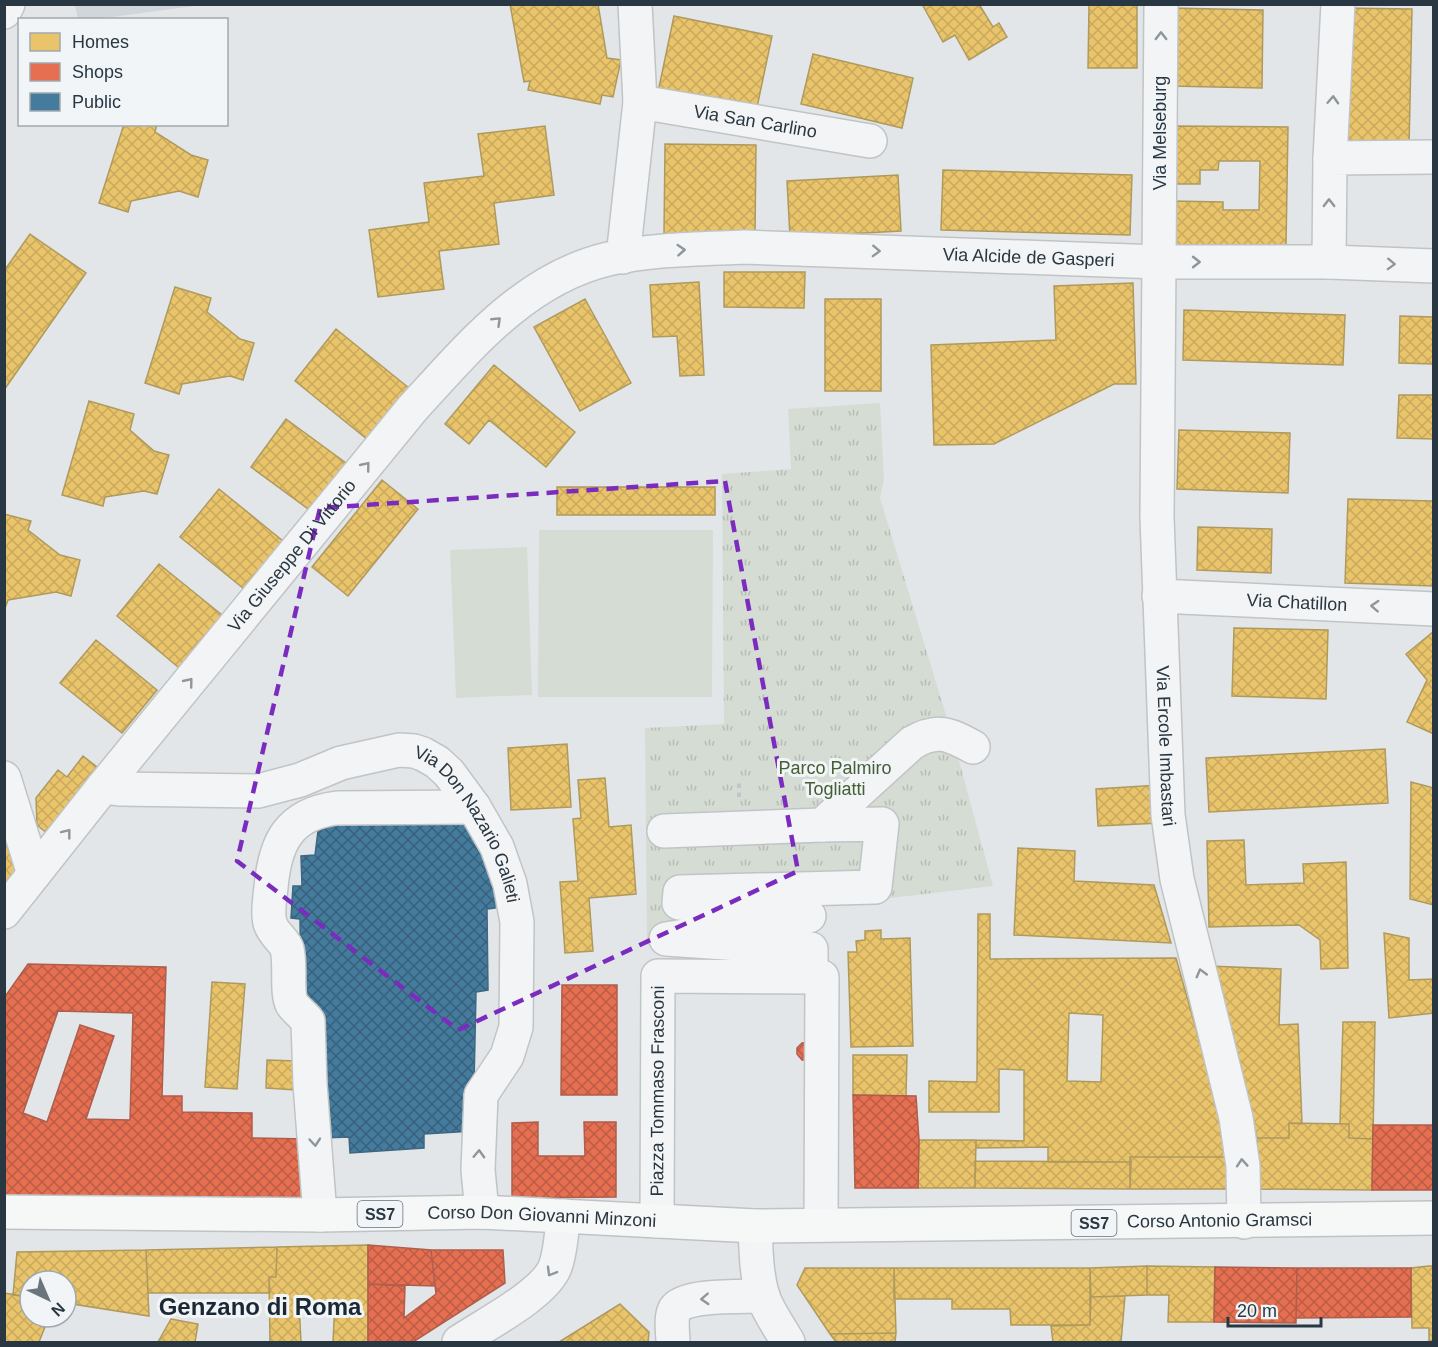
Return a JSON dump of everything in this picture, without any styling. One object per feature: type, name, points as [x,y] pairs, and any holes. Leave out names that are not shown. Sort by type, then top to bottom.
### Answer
[{"type":"main road","name":"Corso Don Giovanni Minzoni","points":[[4,1212],[320,1215],[482,1212],[755,1226]]},
{"type":"main road","name":"Corso Antonio Gramsci","points":[[755,1226],[1434,1218]]},
{"type":"street","points":[[4,12],[8,4]]},
{"type":"street","points":[[623,257],[640,102],[635,4]]},
{"type":"street","name":"Via Melseburg","points":[[1159,262],[1161,4]]},
{"type":"street","points":[[1329,261],[1330,158],[1338,4]]},
{"type":"street","name":"Via San Carlino","points":[[640,102],[870,141]]},
{"type":"street","points":[[1330,158],[1434,157]]},
{"type":"street","name":"Via Alcide de Gasperi","points":[[623,257],[677,250],[760,247],[1159,262],[1329,261],[1434,266]]},
{"type":"street","name":"Via Giuseppe Di Vittorio","points":[[4,912],[103,787],[412,409],[458,359],[503,315],[540,287],[574,270],[623,257]]},
{"type":"street","name":"Via Ercole Imbastari","points":[[1159,262],[1157,517],[1168,815],[1181,897],[1233,1099],[1243,1166],[1244,1222]]},
{"type":"street","name":"Via Chatillon","points":[[1159,596],[1434,609]]},
{"type":"street","points":[[822,825],[920,738],[946,733],[973,747]]},
{"type":"street","name":"Via Don Nazario Galieti","points":[[103,787],[258,791],[300,780],[341,762],[378,753],[405,750],[414,751],[437,762],[449,773],[474,807],[497,847],[514,899],[516,922],[516,1027],[507,1056],[480,1095],[478,1170],[482,1212]]},
{"type":"street","points":[[4,778],[34,874]]},
{"type":"street","points":[[320,1215],[310,1084],[308,1021],[291,1002],[287,947],[274,933],[269,918],[273,865],[279,846],[300,821],[315,812],[337,808],[474,807]]},
{"type":"street","points":[[664,831],[882,824],[875,887],[680,892],[679,903],[809,916],[666,939],[811,949],[811,977],[822,977],[821,1225]]},
{"type":"street","name":"Piazza Tommaso Frasconi","points":[[657,1221],[658,976],[811,977]]},
{"type":"street","points":[[459,1342],[529,1296],[547,1280],[556,1263],[564,1216]]},
{"type":"street","points":[[755,1226],[757,1264],[763,1296],[788,1342]]},
{"type":"street","points":[[673,1342],[673,1315],[681,1303],[695,1299],[763,1296]]},
{"type":"highlighted area","points":[[725,481],[798,871],[458,1030],[237,861],[320,508]]},
{"type":"shaded area","points":[[75,4],[201,5],[106,18],[78,18]]},
{"type":"green space","name":"Parco Palmiro Togliatti","points":[[880,403],[884,479],[880,498],[952,735],[993,886],[814,907],[814,943],[647,945],[645,728],[724,724],[722,474],[791,469],[788,409]]},
{"type":"green space","points":[[539,530],[713,530],[712,697],[538,697]]},
{"type":"green space","points":[[527,547],[532,695],[456,698],[450,550]]},
{"type":"building: Homes","points":[[510,4],[598,4],[607,58],[621,60],[613,97],[602,95],[600,104],[528,90],[530,81],[524,82]]},
{"type":"building: Homes","points":[[922,4],[979,4],[993,27],[999,23],[1007,37],[969,60],[955,35],[943,42]]},
{"type":"building: Homes","points":[[1137,4],[1137,68],[1088,68],[1089,5]]},
{"type":"building: Homes","points":[[1170,8],[1263,10],[1262,88],[1169,86]]},
{"type":"building: Homes","points":[[1342,8],[1412,9],[1409,148],[1338,146]]},
{"type":"building: Homes","points":[[674,16],[772,36],[756,112],[658,92]]},
{"type":"building: Homes","points":[[813,54],[913,78],[902,128],[801,104]]},
{"type":"building: Homes","points":[[123,126],[156,126],[155,132],[191,155],[208,160],[198,197],[179,191],[131,201],[128,212],[99,203]]},
{"type":"building: Homes","points":[[545,126],[554,195],[494,203],[499,244],[439,251],[444,289],[378,297],[369,230],[429,222],[424,183],[484,176],[478,134]]},
{"type":"building: Homes","points":[[1175,126],[1288,127],[1286,247],[1172,246],[1173,201],[1223,202],[1223,210],[1259,210],[1260,161],[1219,161],[1218,170],[1200,170],[1200,184],[1174,184]]},
{"type":"building: Homes","points":[[665,144],[756,145],[755,234],[664,234]]},
{"type":"building: Homes","points":[[943,170],[1132,175],[1130,235],[941,230]]},
{"type":"building: Homes","points":[[898,175],[901,231],[790,237],[787,181]]},
{"type":"building: Homes","points":[[30,234],[86,273],[4,390],[4,271]]},
{"type":"building: Homes","points":[[724,272],[805,272],[804,308],[724,307]]},
{"type":"building: Homes","points":[[699,282],[704,375],[680,376],[677,336],[653,337],[650,285]]},
{"type":"building: Homes","points":[[1133,283],[1136,384],[1114,384],[994,444],[934,445],[931,345],[1056,340],[1054,286]]},
{"type":"building: Homes","points":[[175,287],[211,298],[207,312],[240,339],[254,343],[243,380],[230,376],[182,384],[179,394],[145,383]]},
{"type":"building: Homes","points":[[585,299],[631,383],[580,411],[534,327]]},
{"type":"building: Homes","points":[[825,299],[881,299],[881,391],[825,391]]},
{"type":"building: Homes","points":[[1184,310],[1345,315],[1343,365],[1183,360]]},
{"type":"building: Homes","points":[[1400,316],[1434,317],[1434,364],[1399,363]]},
{"type":"building: Homes","points":[[336,329],[409,388],[368,440],[295,381]]},
{"type":"building: Homes","points":[[494,365],[575,432],[546,467],[489,420],[469,444],[445,424]]},
{"type":"building: Homes","points":[[1399,395],[1434,395],[1434,439],[1397,438]]},
{"type":"building: Homes","points":[[89,401],[134,414],[130,430],[154,451],[169,455],[157,494],[144,491],[105,497],[103,506],[62,495]]},
{"type":"building: Homes","points":[[286,419],[350,466],[315,514],[251,467]]},
{"type":"building: Homes","points":[[1179,430],[1290,433],[1288,493],[1177,489]]},
{"type":"building: Homes","points":[[382,480],[418,509],[348,596],[312,567]]},
{"type":"building: Homes","points":[[557,487],[715,487],[715,515],[557,515]]},
{"type":"building: Homes","points":[[219,489],[288,545],[249,593],[180,537]]},
{"type":"building: Homes","points":[[1348,499],[1434,501],[1434,586],[1345,583]]},
{"type":"building: Homes","points":[[4,514],[31,521],[28,530],[60,555],[80,560],[71,596],[56,592],[8,600],[4,611]]},
{"type":"building: Homes","points":[[1198,527],[1272,529],[1271,573],[1197,570]]},
{"type":"building: Homes","points":[[159,564],[227,619],[184,672],[117,616]]},
{"type":"building: Homes","points":[[1234,628],[1328,630],[1326,699],[1232,696]]},
{"type":"building: Homes","points":[[1434,631],[1434,734],[1407,722],[1427,680],[1406,654]]},
{"type":"building: Homes","points":[[96,640],[157,690],[122,733],[60,683]]},
{"type":"building: Homes","points":[[567,744],[571,807],[511,810],[508,748]]},
{"type":"building: Homes","points":[[1385,749],[1388,803],[1209,812],[1206,758]]},
{"type":"building: Homes","points":[[83,756],[106,774],[55,840],[37,825],[36,798],[58,770],[67,777]]},
{"type":"building: Homes","points":[[605,778],[609,827],[631,825],[636,894],[589,898],[593,951],[565,953],[560,882],[578,881],[573,819],[581,818],[578,780]]},
{"type":"building: Homes","points":[[1411,782],[1434,788],[1434,905],[1410,899]]},
{"type":"building: Homes","points":[[1159,785],[1161,823],[1098,826],[1096,789]]},
{"type":"building: Homes","points":[[4,807],[26,874],[4,897]]},
{"type":"building: Homes","points":[[1244,840],[1246,885],[1304,883],[1303,864],[1346,862],[1348,968],[1321,969],[1320,940],[1299,925],[1209,927],[1207,841]]},
{"type":"building: Homes","points":[[1018,848],[1075,851],[1074,881],[1154,885],[1171,943],[1014,935]]},
{"type":"building: Homes","points":[[978,914],[990,914],[990,959],[1176,958],[1232,1157],[1130,1157],[1131,1162],[1048,1162],[1048,1147],[976,1148],[976,1140],[1024,1141],[1024,1070],[999,1069],[999,1112],[929,1112],[929,1081],[977,1082]],"holes":[[[1069,1013],[1103,1015],[1101,1082],[1067,1081]]]},
{"type":"building: Homes","points":[[881,930],[881,939],[910,938],[913,1046],[851,1047],[848,952],[857,952],[856,941],[865,940],[865,931]]},
{"type":"building: Homes","points":[[1384,933],[1409,938],[1409,980],[1434,979],[1434,1013],[1389,1018]]},
{"type":"building: Homes","points":[[1209,966],[1281,969],[1279,1025],[1298,1024],[1302,1124],[1289,1123],[1289,1138],[1257,1138]]},
{"type":"building: Homes","points":[[212,982],[245,984],[237,1089],[205,1087]]},
{"type":"building: Homes","points":[[1343,1022],[1375,1022],[1373,1139],[1349,1138],[1349,1124],[1340,1124]]},
{"type":"building: Homes","points":[[853,1055],[907,1055],[906,1096],[853,1095]]},
{"type":"building: Homes","points":[[267,1060],[297,1061],[296,1090],[266,1088]]},
{"type":"building: Homes","points":[[1289,1123],[1349,1124],[1349,1138],[1373,1139],[1372,1190],[1256,1189],[1257,1138],[1289,1138]]},
{"type":"building: Homes","points":[[919,1140],[976,1140],[975,1188],[918,1188]]},
{"type":"building: Homes","points":[[1130,1157],[1232,1157],[1232,1189],[1130,1189]]},
{"type":"building: Homes","points":[[975,1161],[1131,1162],[1130,1189],[975,1188]]},
{"type":"building: Homes","points":[[368,1245],[368,1342],[333,1342],[335,1300],[299,1303],[301,1342],[270,1342],[269,1277],[276,1277],[277,1247]]},
{"type":"building: Homes","points":[[277,1247],[276,1277],[269,1277],[270,1293],[148,1293],[146,1250]]},
{"type":"building: Homes","points":[[146,1250],[149,1316],[78,1305],[78,1269],[18,1269],[18,1296],[13,1295],[17,1252]]},
{"type":"building: Homes","points":[[1147,1266],[1215,1267],[1214,1322],[1168,1322],[1169,1295],[1147,1295]]},
{"type":"building: Homes","points":[[1147,1266],[1147,1295],[1091,1297],[1090,1268]]},
{"type":"building: Homes","points":[[1434,1266],[1434,1341],[1429,1341],[1429,1328],[1412,1328],[1411,1268]]},
{"type":"building: Homes","points":[[805,1268],[894,1268],[896,1333],[830,1334],[797,1285]]},
{"type":"building: Homes","points":[[894,1268],[1090,1268],[1090,1325],[1011,1325],[1010,1309],[952,1309],[952,1299],[894,1299]]},
{"type":"building: Homes","points":[[4,1293],[18,1295],[18,1329],[44,1329],[39,1342],[4,1342]]},
{"type":"building: Homes","points":[[1125,1296],[1121,1342],[1053,1342],[1051,1326],[1090,1325],[1091,1297]]},
{"type":"building: Homes","points":[[620,1304],[649,1332],[648,1342],[559,1342]]},
{"type":"building: Homes","points":[[171,1319],[198,1324],[195,1342],[158,1342]]},
{"type":"building: Homes","points":[[896,1333],[895,1342],[836,1342],[830,1334]]},
{"type":"building: Shops","points":[[28,964],[166,967],[162,1096],[182,1096],[182,1112],[252,1113],[252,1138],[307,1139],[305,1204],[4,1197],[4,998]],"holes":[[[58,1011],[133,1013],[130,1120],[86,1119],[114,1036],[80,1025],[47,1122],[23,1113]]]},
{"type":"building: Shops","points":[[562,985],[617,985],[617,1095],[561,1095]]},
{"type":"building: Shops","points":[[809,1042],[810,1060],[802,1060],[797,1054],[797,1048],[802,1043]]},
{"type":"building: Shops","points":[[853,1095],[916,1096],[919,1140],[918,1188],[855,1188]]},
{"type":"building: Shops","points":[[538,1122],[538,1156],[585,1156],[584,1122],[616,1122],[616,1197],[512,1198],[512,1123]]},
{"type":"building: Shops","points":[[1373,1125],[1434,1125],[1434,1190],[1372,1190]]},
{"type":"building: Shops","points":[[368,1245],[431,1250],[435,1286],[368,1284]]},
{"type":"building: Shops","points":[[431,1250],[503,1250],[505,1283],[413,1342],[368,1342],[368,1284],[405,1286],[404,1318],[436,1294]]},
{"type":"building: Shops","points":[[1215,1267],[1297,1268],[1296,1323],[1214,1322]]},
{"type":"building: Shops","points":[[1297,1268],[1411,1268],[1411,1317],[1296,1318]]},
{"type":"building: Public","points":[[476,822],[496,872],[495,908],[487,909],[488,990],[476,992],[473,1131],[424,1134],[424,1148],[350,1153],[349,1137],[323,1138],[318,1003],[301,1002],[300,919],[291,918],[293,886],[302,886],[301,856],[315,855],[319,823]]},
{"type":"district","name":"Genzano di Roma","points":[[260,1306]]}]
